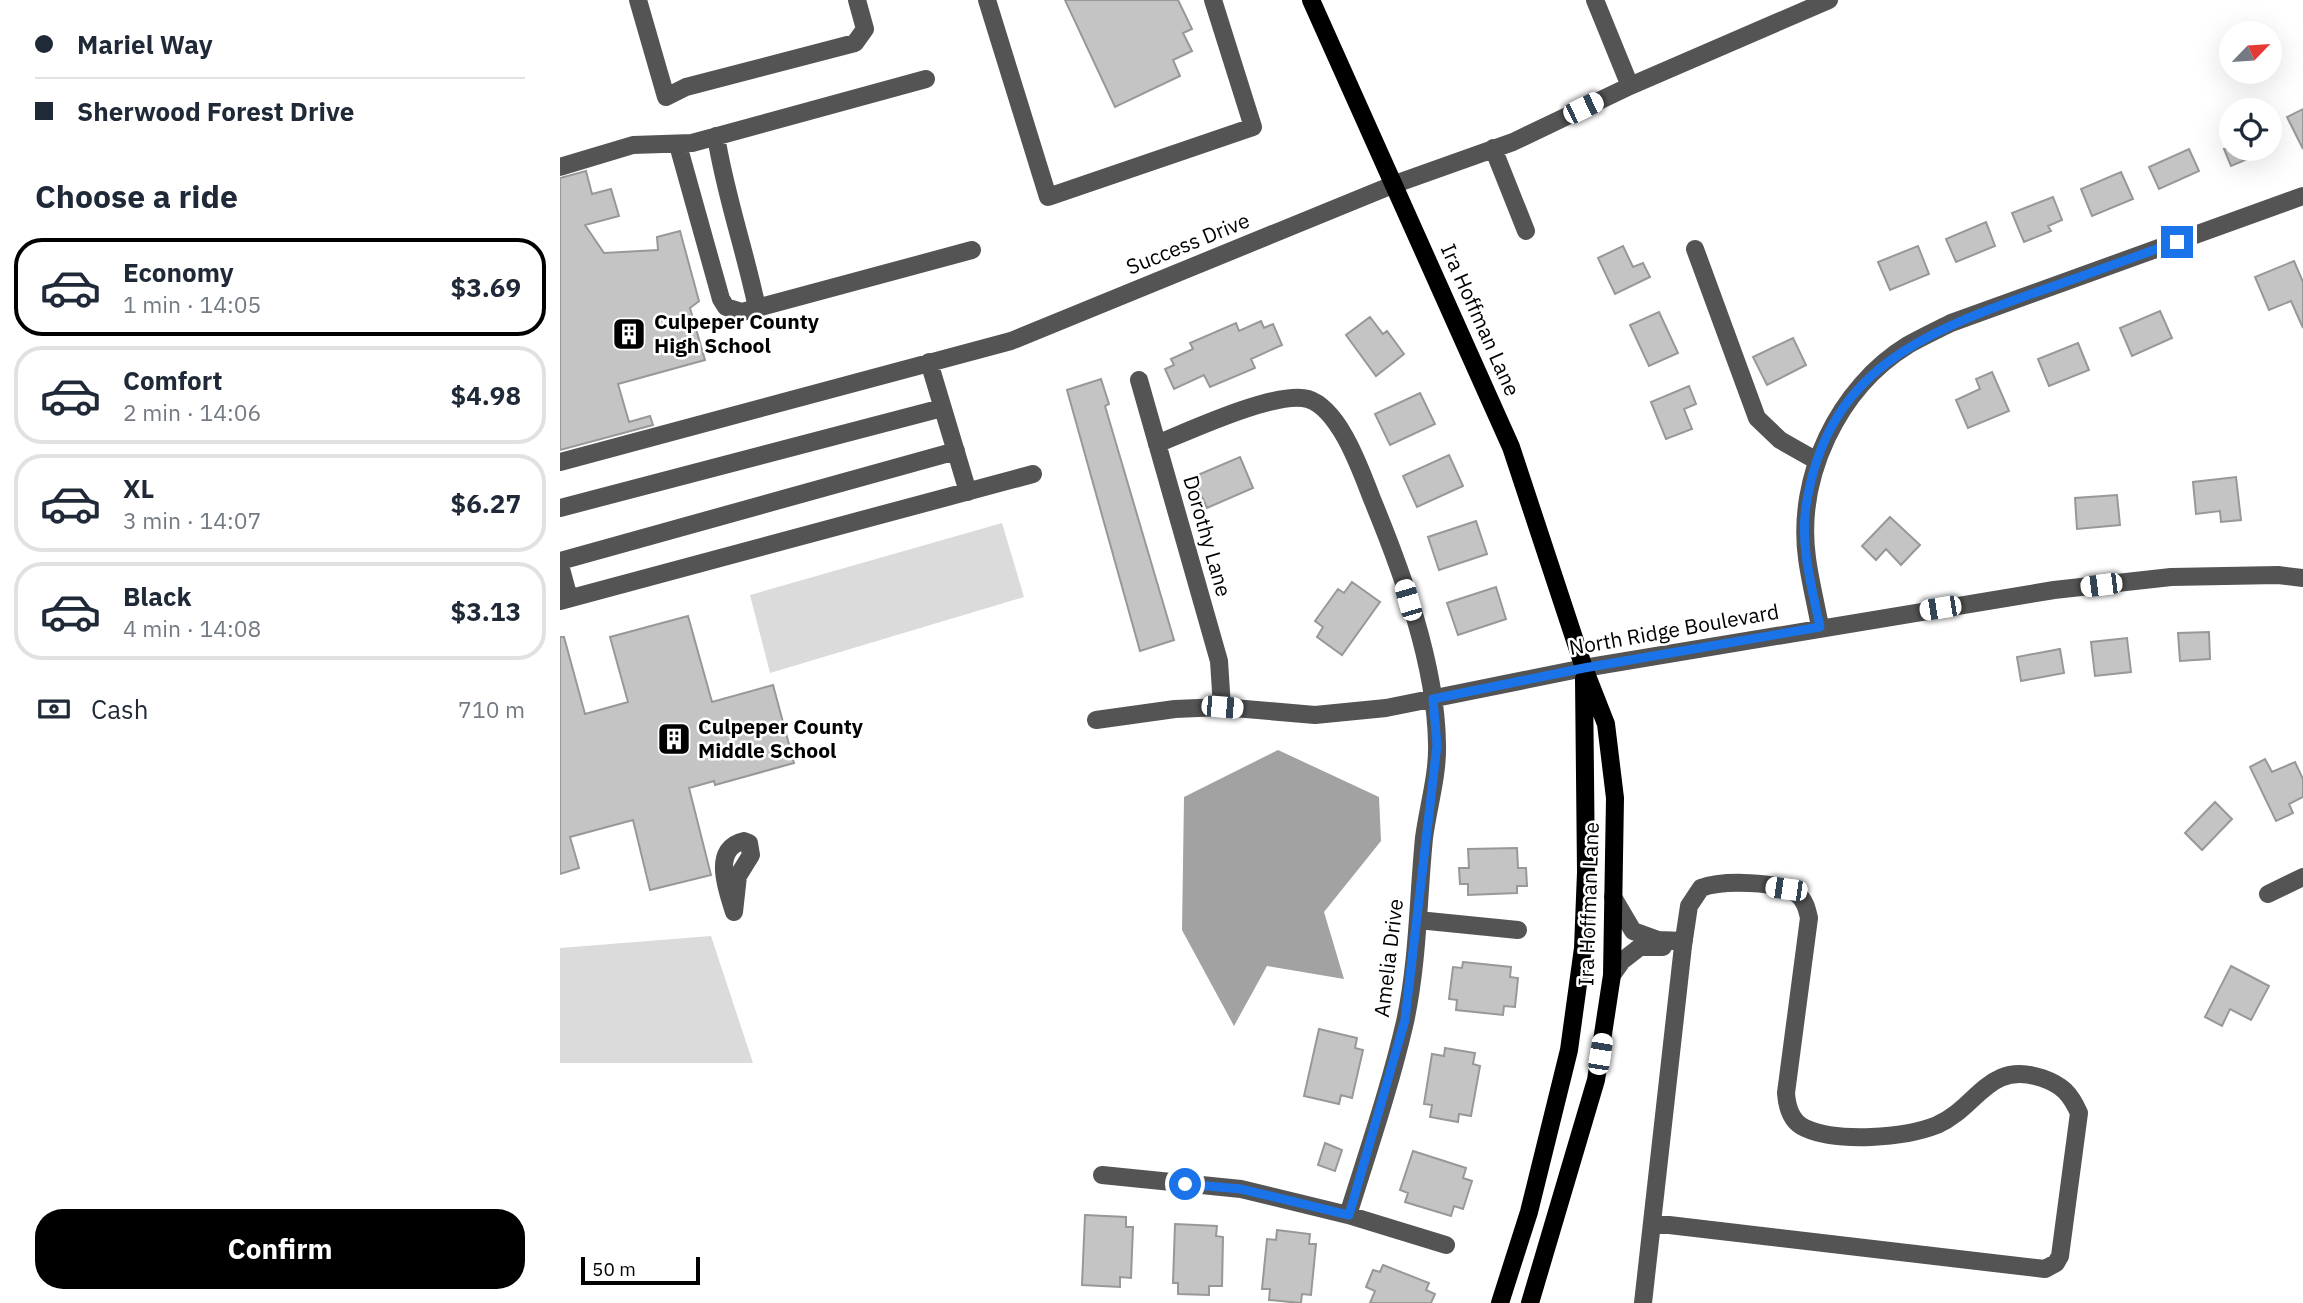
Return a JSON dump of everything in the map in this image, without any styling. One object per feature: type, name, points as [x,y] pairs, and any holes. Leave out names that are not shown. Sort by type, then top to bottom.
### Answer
[{"type":"main road","name":"Ira Hoffman Lane","points":[[1311,0],[1511,447],[1584,668],[1606,724],[1615,798],[1612,975],[1596,1080],[1530,1303]]},
{"type":"main road","name":"Ira Hoffman Lane","points":[[1500,1303],[1529,1212],[1569,1050],[1579,974],[1586,872],[1584,668]]},
{"type":"street","points":[[638,0],[666,97],[686,87],[855,43],[865,29],[857,0]]},
{"type":"street","points":[[987,0],[1048,197],[1253,127],[1213,0]]},
{"type":"street","points":[[1595,0],[1630,86]]},
{"type":"street","name":"Success Drive","points":[[560,462],[998,343],[1226,254],[1395,184],[1513,142],[1630,86],[1829,0]]},
{"type":"street","points":[[560,167],[633,145],[678,145],[716,136],[926,79]]},
{"type":"street","points":[[716,136],[722,173],[737,221],[757,308]]},
{"type":"street","points":[[678,145],[721,299],[733,311],[757,308],[972,250]]},
{"type":"street","points":[[1493,148],[1526,231]]},
{"type":"street","points":[[1820,627],[1806,556],[1806,508],[1817,461],[1835,420],[1868,378],[1906,346],[1951,323],[2303,197]]},
{"type":"street","points":[[1695,249],[1757,418],[1780,440],[1817,461]]},
{"type":"street","points":[[929,362],[968,492]]},
{"type":"street","name":"Dorothy Lane","points":[[1139,380],[1219,661],[1222,707]]},
{"type":"street","name":"Amelia Drive","points":[[1157,444],[1256,406],[1292,398],[1308,399],[1324,408],[1347,441],[1396,558],[1433,699],[1437,745],[1424,836],[1418,920],[1405,1020],[1349,1215]]},
{"type":"street","points":[[560,508],[942,408]]},
{"type":"street","points":[[956,451],[560,563],[564,600],[1033,474]]},
{"type":"street","name":"North Ridge Boulevard","points":[[1096,720],[1175,709],[1222,707],[1315,715],[1433,699],[1584,668],[2054,590],[2171,577],[2278,575],[2303,578]]},
{"type":"street","points":[[2268,894],[2303,877]]},
{"type":"street","points":[[1643,1303],[1652,1223],[1684,946],[1693,896],[1701,887],[1715,882],[1786,889],[1799,895],[1806,904],[1809,918],[1786,1093],[1787,1107],[1794,1120],[1805,1128],[1833,1134],[1891,1137],[1918,1131],[1959,1111],[1992,1081],[2013,1073],[2058,1083],[2070,1094],[2079,1113],[2060,1255],[2056,1263],[2045,1269],[1652,1223]]},
{"type":"street","points":[[1613,897],[1633,931],[1684,946]]},
{"type":"street","points":[[1418,920],[1518,930]]},
{"type":"street","points":[[1612,975],[1622,961],[1640,947],[1684,946]]},
{"type":"street","points":[[1102,1175],[1241,1189],[1349,1215],[1446,1245]]},
{"type":"shaded area","points":[[1002,523],[1024,597],[770,673],[750,595]]},
{"type":"shaded area","points":[[1278,750],[1379,797],[1381,841],[1324,912],[1344,979],[1267,966],[1234,1026],[1182,930],[1184,797]]},
{"type":"shaded area","points":[[711,936],[753,1063],[560,1063],[560,948]]},
{"type":"building","points":[[1065,0],[1178,0],[1192,29],[1183,33],[1192,51],[1173,60],[1180,76],[1115,107]]},
{"type":"building","points":[[2303,109],[2303,149],[2287,117]]},
{"type":"building","points":[[2189,149],[2199,171],[2159,189],[2149,167]]},
{"type":"building","points":[[2229,161],[2243,161],[2231,166]]},
{"type":"building","name":"Culpeper County High School","points":[[586,171],[592,194],[611,189],[619,216],[585,225],[604,253],[658,250],[657,237],[680,231],[699,301],[690,308],[705,360],[618,384],[629,422],[650,416],[653,425],[560,450],[560,178]]},
{"type":"building","points":[[2121,172],[2133,199],[2092,216],[2081,189]]},
{"type":"building","points":[[2053,197],[2062,220],[2048,226],[2051,231],[2024,242],[2012,213]]},
{"type":"building","points":[[1986,222],[1995,246],[1956,262],[1946,239]]},
{"type":"building","points":[[1623,246],[1633,267],[1643,263],[1650,277],[1615,294],[1598,258]]},
{"type":"building","points":[[1918,246],[1929,274],[1890,290],[1878,262]]},
{"type":"building","points":[[2294,261],[2303,282],[2303,328],[2291,301],[2269,310],[2255,277]]},
{"type":"building","points":[[2160,311],[2172,338],[2132,356],[2120,328]]},
{"type":"building","points":[[1659,312],[1678,353],[1649,366],[1630,325]]},
{"type":"building","points":[[1370,317],[1383,334],[1387,331],[1404,354],[1376,376],[1346,335]]},
{"type":"building","points":[[1261,321],[1264,328],[1273,324],[1282,345],[1251,359],[1255,368],[1210,387],[1204,375],[1174,389],[1165,369],[1174,365],[1171,359],[1193,349],[1190,343],[1236,323],[1239,331]]},
{"type":"building","points":[[1793,338],[1806,365],[1767,385],[1753,357]]},
{"type":"building","points":[[2078,343],[2089,370],[2049,386],[2038,359]]},
{"type":"building","points":[[1992,372],[2009,411],[1968,428],[1956,400],[1980,389],[1976,379]]},
{"type":"building","points":[[1101,379],[1109,404],[1105,406],[1174,640],[1140,651],[1067,390]]},
{"type":"building","points":[[1689,386],[1696,404],[1684,409],[1692,429],[1666,439],[1651,402]]},
{"type":"building","points":[[1420,393],[1435,424],[1390,445],[1375,414]]},
{"type":"building","points":[[1449,455],[1463,486],[1417,507],[1403,476]]},
{"type":"building","points":[[1240,457],[1253,488],[1207,508],[1193,477]]},
{"type":"building","points":[[2236,477],[2241,520],[2221,522],[2220,511],[2196,514],[2193,482]]},
{"type":"building","points":[[2117,495],[2120,525],[2077,529],[2075,498]]},
{"type":"building","points":[[1890,517],[1920,545],[1901,565],[1886,549],[1876,560],[1862,546]]},
{"type":"building","points":[[1476,521],[1487,554],[1439,570],[1428,537]]},
{"type":"building","points":[[1352,582],[1380,602],[1342,655],[1317,637],[1323,627],[1315,621],[1338,589],[1344,593]]},
{"type":"building","points":[[1496,587],[1506,619],[1458,635],[1447,603]]},
{"type":"building","name":"Culpeper County Middle School","points":[[688,616],[712,702],[773,685],[794,763],[715,785],[714,781],[689,788],[711,875],[650,890],[633,820],[570,837],[579,868],[560,874],[560,637],[564,637],[585,714],[628,702],[610,637]]},
{"type":"building","points":[[2209,632],[2210,659],[2180,661],[2178,633]]},
{"type":"building","points":[[2127,638],[2131,672],[2095,676],[2091,642]]},
{"type":"building","points":[[2060,649],[2064,673],[2021,681],[2017,657]]},
{"type":"building","points":[[2265,759],[2272,772],[2295,762],[2303,779],[2303,797],[2289,804],[2293,813],[2276,821],[2250,767]]},
{"type":"building","points":[[2215,802],[2232,819],[2202,850],[2185,833]]},
{"type":"building","points":[[1517,848],[1518,868],[1526,868],[1527,886],[1517,886],[1517,893],[1468,895],[1468,884],[1460,884],[1459,868],[1469,868],[1468,849]]},
{"type":"building","points":[[1463,962],[1511,967],[1510,977],[1518,978],[1515,1007],[1504,1006],[1503,1015],[1456,1010],[1457,1000],[1449,999],[1453,967],[1462,968]]},
{"type":"building","points":[[2231,966],[2269,986],[2251,1020],[2230,1009],[2222,1026],[2205,1017]]},
{"type":"building","points":[[1319,1029],[1357,1038],[1355,1048],[1363,1050],[1352,1098],[1341,1095],[1339,1104],[1304,1096]]},
{"type":"building","points":[[1445,1048],[1475,1053],[1473,1064],[1480,1066],[1471,1116],[1459,1114],[1458,1122],[1430,1117],[1432,1105],[1424,1104],[1432,1054],[1444,1056]]},
{"type":"building","points":[[1325,1143],[1342,1150],[1335,1171],[1318,1165]]},
{"type":"building","points":[[1413,1151],[1466,1168],[1463,1178],[1472,1181],[1463,1209],[1454,1206],[1451,1216],[1405,1202],[1408,1193],[1400,1190]]},
{"type":"building","points":[[1085,1215],[1126,1217],[1126,1227],[1133,1227],[1131,1278],[1120,1277],[1120,1287],[1082,1285]]},
{"type":"building","points":[[1175,1224],[1217,1226],[1216,1236],[1223,1237],[1222,1286],[1209,1286],[1209,1295],[1178,1294],[1178,1283],[1173,1283]]},
{"type":"building","points":[[1277,1230],[1310,1234],[1309,1244],[1316,1244],[1311,1295],[1302,1294],[1301,1303],[1269,1300],[1270,1289],[1262,1289],[1267,1239],[1276,1240]]},
{"type":"building","points":[[1383,1265],[1429,1283],[1426,1290],[1435,1294],[1431,1303],[1370,1303],[1375,1291],[1366,1287],[1373,1270],[1380,1272]]},
{"type":"place","name":"Culpeper County High School","points":[[629,334]]},
{"type":"place","name":"Culpeper County Middle School","points":[[674,739]]},
{"type":"route","points":[[1185,1184],[1241,1189],[1349,1215],[1405,1020],[1418,920],[1424,836],[1437,745],[1433,699],[1584,668],[1820,627],[1806,556],[1806,508],[1817,461],[1835,420],[1868,378],[1906,346],[1951,323],[2177,242]]}]
